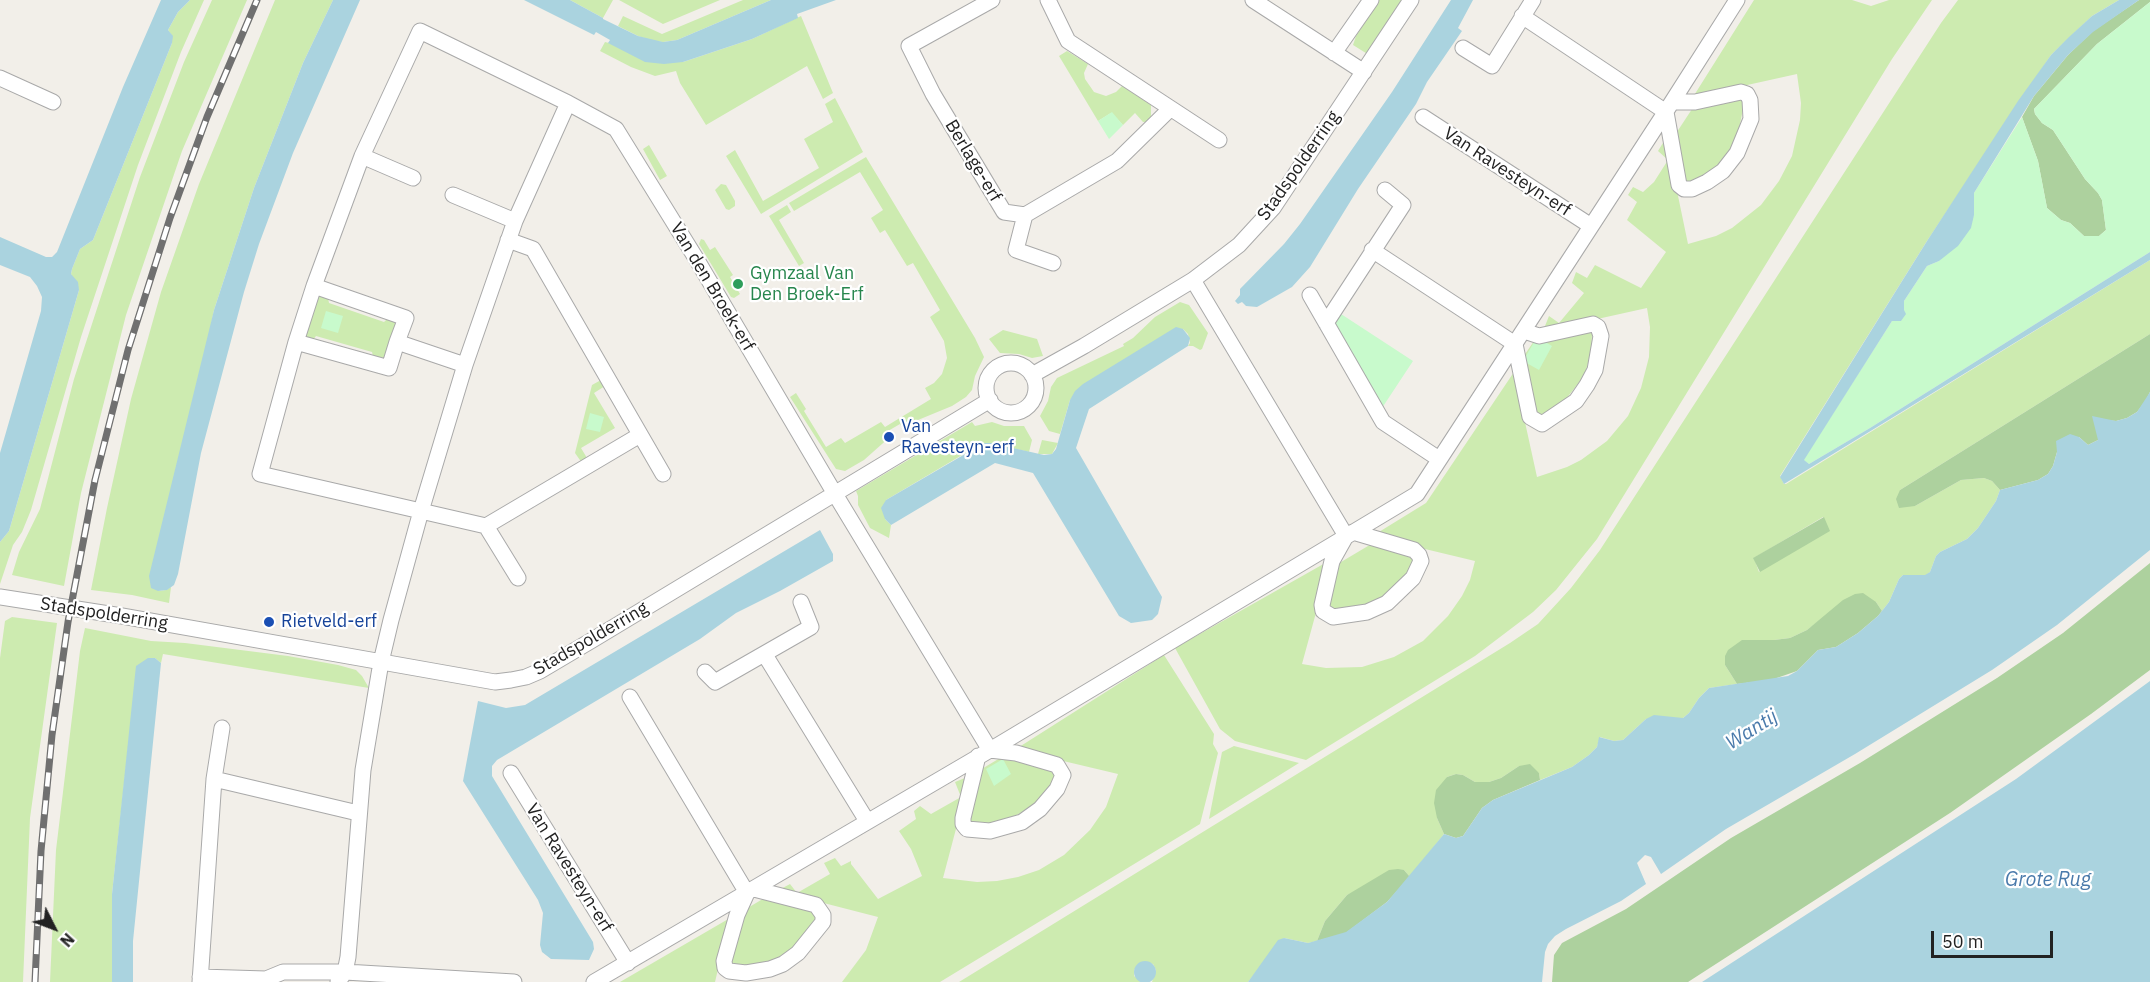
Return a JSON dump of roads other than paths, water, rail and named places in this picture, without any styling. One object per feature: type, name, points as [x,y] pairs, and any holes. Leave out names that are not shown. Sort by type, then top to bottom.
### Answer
[{"type":"street","name":"Berlage-erf","points":[[992,0],[909,46],[933,94],[1004,212],[1025,215]]},
{"type":"street","points":[[1048,0],[1068,41],[1219,140]]},
{"type":"street","points":[[1253,0],[1364,72]]},
{"type":"street","points":[[1334,53],[1371,0]]},
{"type":"street","name":"Stadspolderring","points":[[1032,375],[1193,280],[1239,245],[1273,208],[1411,0]]},
{"type":"street","points":[[1463,48],[1492,66],[1533,0]]},
{"type":"street","name":"Van Ravesteyn-erf","points":[[594,982],[984,753],[1417,494],[1737,0]]},
{"type":"street","points":[[1522,16],[1669,107],[1741,92],[1747,94],[1750,100],[1751,119],[1737,153],[1723,171],[1692,189],[1684,189],[1679,185],[1669,107]]},
{"type":"street","name":"Van den Broek-erf","points":[[486,526],[260,474],[296,342],[314,286],[362,156],[420,31],[616,129],[697,260],[835,494]]},
{"type":"street","points":[[0,78],[53,102]]},
{"type":"street","points":[[342,977],[348,957],[363,770],[381,662],[421,510],[465,365],[515,221],[568,103]]},
{"type":"street","points":[[1053,264],[1016,250],[1025,215],[1117,162],[1170,109]]},
{"type":"street","name":"Van Ravesteyn-erf","points":[[1423,117],[1591,226]]},
{"type":"street","points":[[362,156],[413,178]]},
{"type":"street","points":[[1326,323],[1403,205],[1385,190]]},
{"type":"street","points":[[453,195],[515,221]]},
{"type":"street","points":[[508,240],[533,249],[663,474]]},
{"type":"street","points":[[1372,250],[1515,344],[1530,417],[1542,424],[1576,401],[1587,385],[1595,370],[1601,336],[1598,327],[1593,324],[1539,336],[1524,331]]},
{"type":"street","points":[[1193,280],[1349,534],[1414,550],[1419,555],[1420,561],[1413,578],[1387,603],[1367,612],[1333,617],[1323,611],[1322,605],[1332,561],[1349,534]]},
{"type":"street","points":[[296,342],[389,368],[406,318],[314,286]]},
{"type":"street","points":[[1310,295],[1383,422],[1439,459]]},
{"type":"street","points":[[397,342],[465,365]]},
{"type":"street","points":[[1006,363],[1021,365],[1032,375],[1035,382],[1034,396],[1025,408],[1006,412],[999,410],[990,400],[986,385],[988,377],[999,366],[1006,363]]},
{"type":"street","name":"Stadspolderring","points":[[0,597],[122,616],[495,682],[526,677],[594,639],[990,400]]},
{"type":"street","points":[[518,578],[486,526],[640,435]]},
{"type":"street","points":[[835,494],[984,753],[963,824],[967,829],[990,831],[1022,822],[1040,809],[1057,789],[1063,775],[1057,765],[1016,753],[984,753]]},
{"type":"street","points":[[705,672],[715,682],[811,627],[801,602]]},
{"type":"street","points":[[765,655],[867,822]]},
{"type":"street","points":[[630,697],[750,891],[816,906],[823,915],[823,922],[798,953],[783,964],[746,973],[729,971],[725,968],[723,961],[737,915],[750,891]]},
{"type":"street","points":[[222,728],[214,779],[200,979],[266,979],[283,972],[342,977],[514,982]]},
{"type":"street","name":"Van Ravesteyn-erf","points":[[511,773],[628,963]]},
{"type":"street","points":[[214,779],[358,813]]},
{"type":"water","points":[[161,0],[190,0],[178,12],[168,30],[173,36],[172,43],[93,240],[80,249],[72,269],[71,274],[78,282],[79,290],[9,531],[0,542],[0,453],[41,311],[42,297],[30,277],[0,265],[0,237],[46,257],[52,257],[57,252],[123,87]]},
{"type":"water","points":[[333,0],[360,0],[293,153],[259,244],[201,453],[178,574],[174,585],[167,590],[158,591],[151,588],[149,576],[214,310],[254,188],[303,63]]},
{"type":"water","points":[[524,0],[570,0],[638,36],[663,42],[677,40],[771,0],[836,0],[797,14],[798,18],[752,39],[683,62],[664,64],[645,62],[608,43],[610,40],[596,32],[594,35]]},
{"type":"water","points":[[1451,0],[1473,0],[1458,28],[1462,31],[1358,189],[1310,267],[1292,287],[1257,307],[1246,306],[1242,302],[1238,304],[1235,301],[1240,295],[1240,289],[1284,244],[1300,224],[1392,92]]},
{"type":"water","points":[[2119,0],[2139,0],[2093,32],[2068,55],[2034,96],[1974,193],[1974,215],[1971,228],[1958,246],[1939,261],[1927,266],[1904,301],[1906,314],[1901,321],[1892,321],[1804,460],[1809,464],[1870,428],[2150,252],[2150,260],[1784,484],[1780,477],[1927,241],[2018,101],[2051,55],[2069,37],[2092,16]]},
{"type":"water","points":[[1176,327],[1183,329],[1190,338],[1188,346],[1089,409],[1076,448],[1162,597],[1158,614],[1152,620],[1131,623],[1119,616],[1033,473],[995,463],[891,525],[885,519],[881,508],[886,500],[984,443],[1044,455],[1052,454],[1056,449],[1070,400],[1075,391]]},
{"type":"water","name":"Wantij","points":[[2150,392],[2150,550],[2057,625],[1992,670],[1855,754],[1726,829],[1661,874],[1651,857],[1645,855],[1637,863],[1646,884],[1621,901],[1566,929],[1548,944],[1542,982],[1248,982],[1278,940],[1284,938],[1308,943],[1346,932],[1387,902],[1444,834],[1456,838],[1463,836],[1482,808],[1493,800],[1572,767],[1597,747],[1599,737],[1614,741],[1623,740],[1646,719],[1654,715],[1683,718],[1709,688],[1788,676],[1797,671],[1818,650],[1836,647],[1858,633],[1878,616],[1889,602],[1903,575],[1925,575],[1930,572],[1940,552],[1967,539],[1978,528],[1996,501],[2000,490],[2038,480],[2048,474],[2057,452],[2056,441],[2070,434],[2079,437],[2088,445],[2098,440],[2092,416],[2116,421],[2127,418],[2137,412]]},
{"type":"water","points":[[820,530],[833,554],[833,561],[736,613],[700,639],[497,760],[492,766],[492,776],[593,942],[594,949],[589,960],[551,959],[542,952],[540,945],[543,913],[538,900],[463,781],[478,701],[506,708],[525,705]]},
{"type":"water","points":[[148,658],[155,658],[161,663],[133,941],[133,982],[112,982],[112,894],[136,666]]},
{"type":"water","name":"Grote Rug","points":[[2150,681],[2150,982],[1702,982],[2016,779]]},
{"type":"water","points":[[1145,961],[1153,964],[1156,972],[1153,980],[1145,983],[1137,980],[1134,972],[1137,964]]},
{"type":"railway","points":[[35,982],[41,851],[52,735],[68,622],[95,480],[128,350],[170,218],[207,117],[257,0]]},
{"type":"place","name":"Gymzaal Van Den Broek-Erf","points":[[738,284]]},
{"type":"place","name":"Van Ravesteyn-erf","points":[[889,437]]},
{"type":"place","name":"Rietveld-erf","points":[[269,622]]}]
